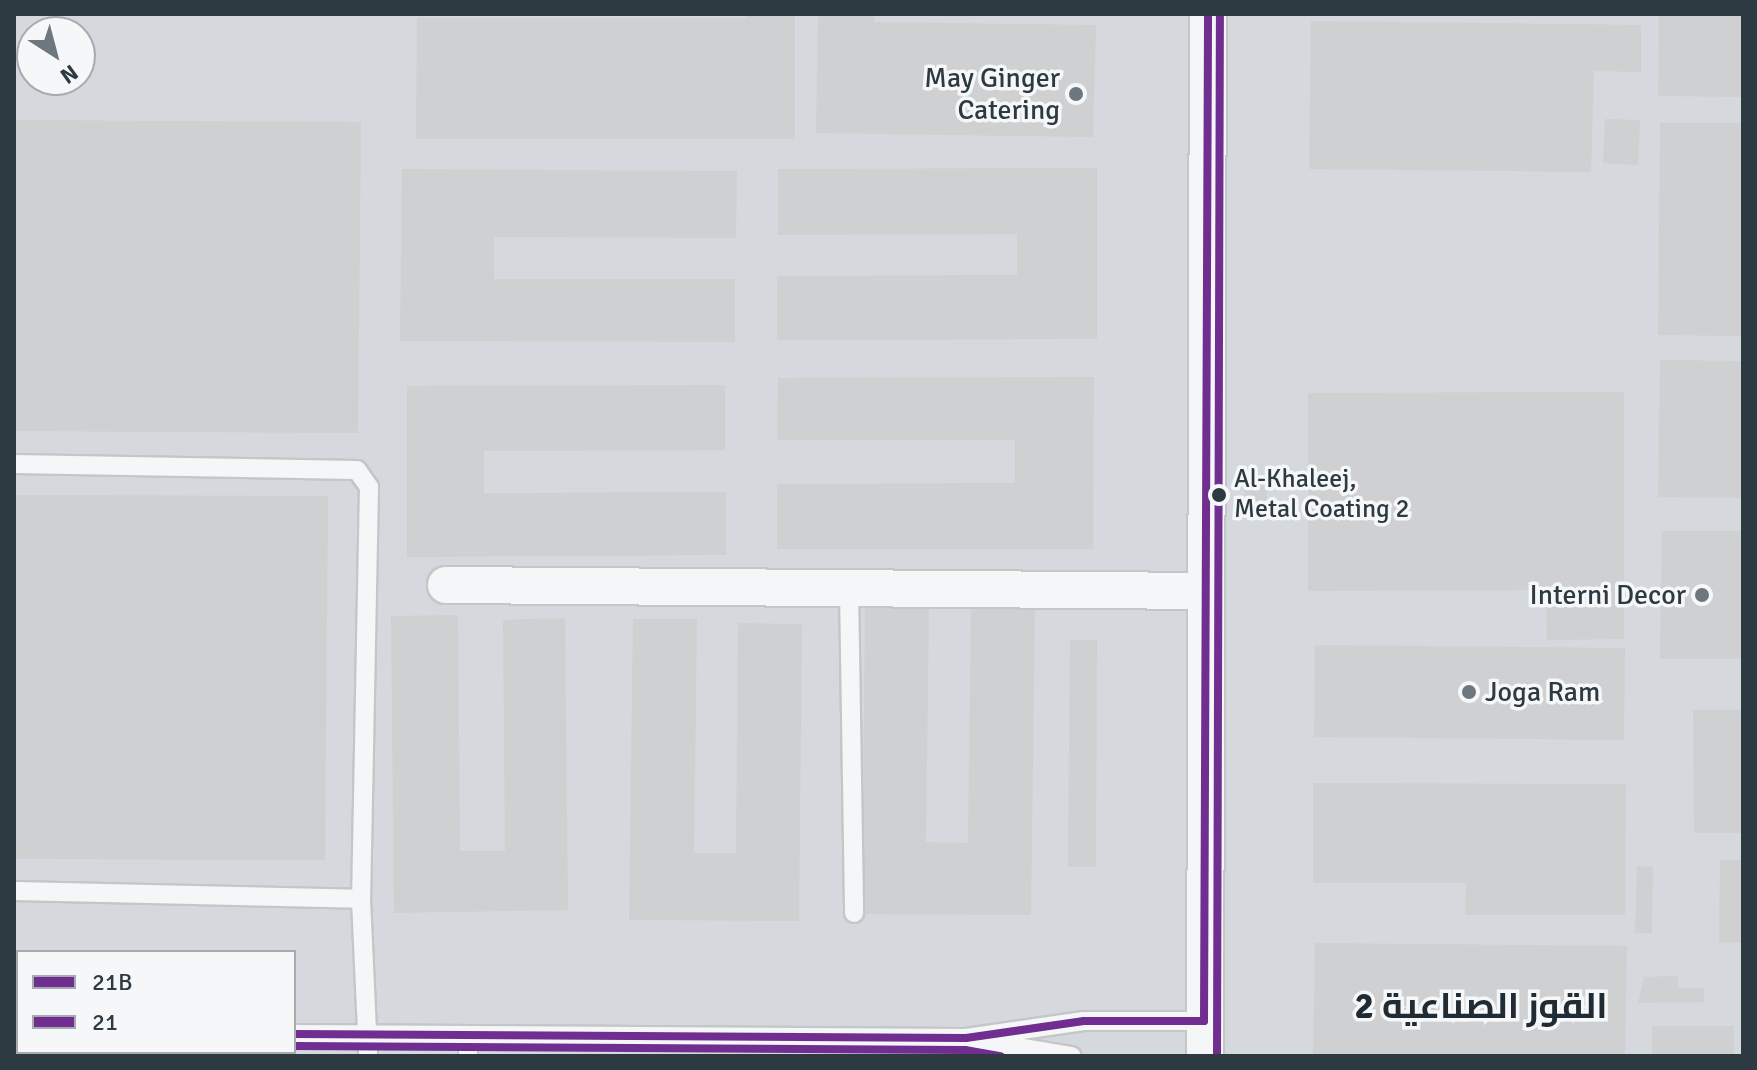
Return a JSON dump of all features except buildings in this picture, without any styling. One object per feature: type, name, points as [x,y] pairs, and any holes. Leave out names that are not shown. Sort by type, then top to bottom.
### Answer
[{"type":"street","points":[[1204,1039],[1208,14]]},
{"type":"street","points":[[446,585],[1205,591]]},
{"type":"lane","points":[[14,464],[357,470],[369,487],[361,899],[368,1056]]},
{"type":"lane","points":[[849,588],[854,913]]},
{"type":"lane","points":[[14,891],[361,899]]},
{"type":"lane","points":[[296,1034],[966,1038],[1084,1021],[1204,1039]]},
{"type":"lane","points":[[468,1035],[468,1056]]},
{"type":"lane","points":[[966,1038],[1072,1056]]},
{"type":"shaded area","name":"القوز الصناعية 2","points":[[14,14],[1743,14],[1743,1056],[14,1056]]},
{"type":"transit line","name":"21B","points":[[296,1034],[966,1038],[1084,1021],[1204,1021],[1208,14]]},
{"type":"transit line","name":"21","points":[[1217,1056],[1220,14]]},
{"type":"transit line","name":"21","points":[[296,1046],[965,1050],[1000,1056]]},
{"type":"place","name":"May Ginger Catering","points":[[1076,94]]},
{"type":"place","name":"Al-Khaleej, Metal Coating 2","points":[[1219,495]]},
{"type":"place","name":"Interni Decor","points":[[1702,595]]},
{"type":"place","name":"Joga Ram","points":[[1469,692]]},
{"type":"district","name":"القوز الصناعية 2","points":[[1481,1007]]}]
